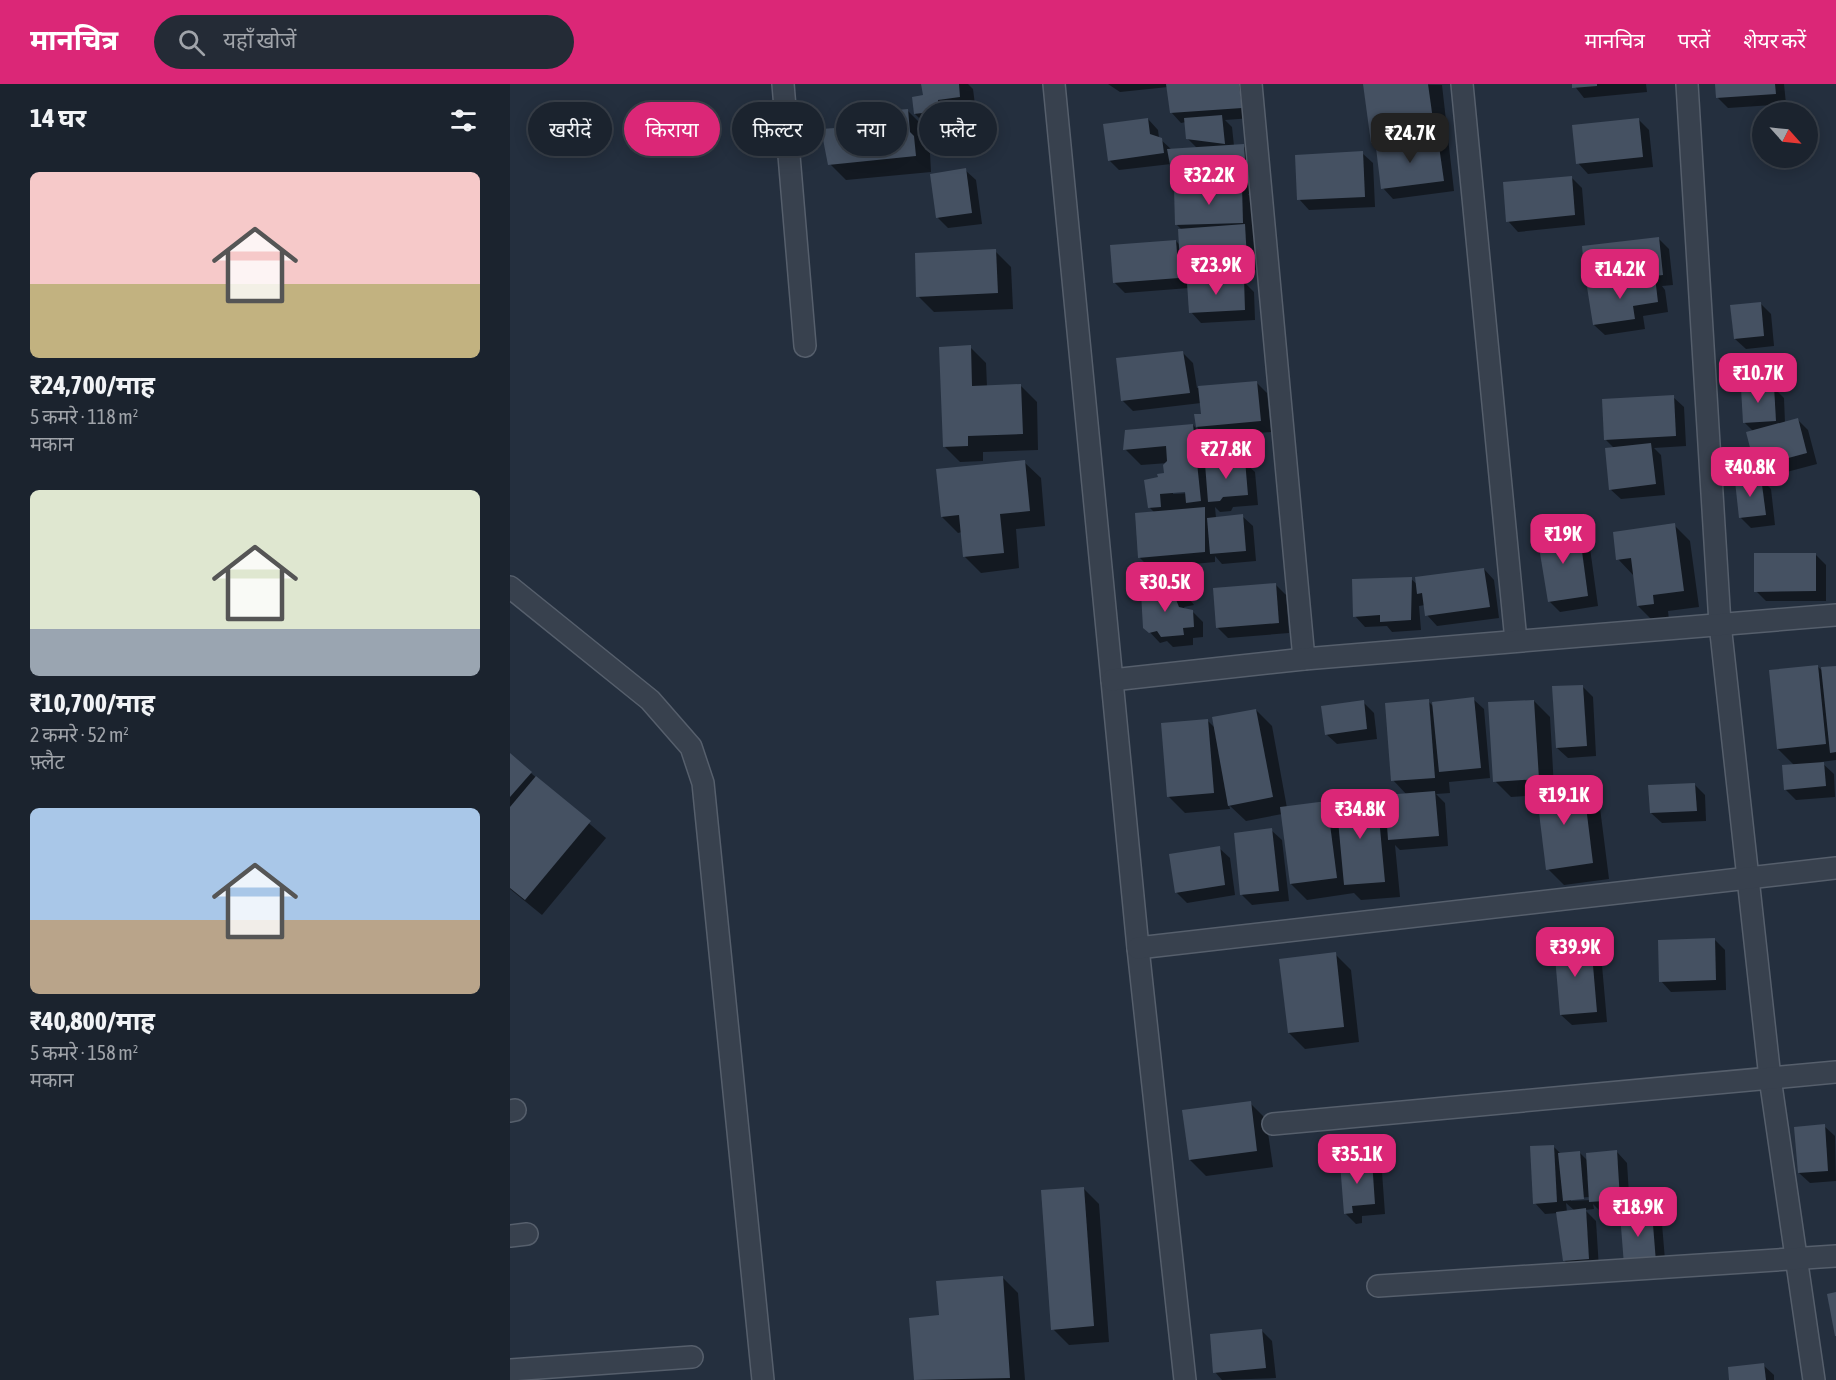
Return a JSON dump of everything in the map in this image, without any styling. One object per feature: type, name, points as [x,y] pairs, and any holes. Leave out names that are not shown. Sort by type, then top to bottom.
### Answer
[{"type":"street","points":[[783,84],[805,346]]},
{"type":"street","points":[[1054,84],[1138,948],[1185,1380]]},
{"type":"street","points":[[1251,84],[1304,659]]},
{"type":"street","points":[[1462,84],[1516,641]]},
{"type":"street","points":[[1688,84],[1720,624],[1770,1078],[1814,1380]]},
{"type":"street","points":[[510,587],[650,700],[692,747],[703,783],[763,1380]]},
{"type":"street","points":[[1112,680],[1304,659],[1836,615]]},
{"type":"street","points":[[1138,948],[1749,876],[1836,868]]},
{"type":"street","points":[[1274,1124],[1836,1072]]},
{"type":"street","points":[[1378,1286],[1836,1256]]},
{"type":"street","points":[[510,1370],[692,1357]]},
{"type":"building","points":[[921,84],[959,84],[960,97],[938,100],[938,102],[919,102],[919,113],[914,114],[912,97],[923,95]]},
{"type":"building","points":[[1166,84],[1239,84],[1242,108],[1170,113]]},
{"type":"building","points":[[1363,84],[1428,84],[1435,134],[1371,143]]},
{"type":"building","points":[[1572,84],[1597,84],[1597,86],[1572,88]]},
{"type":"building","points":[[1715,84],[1775,84],[1776,94],[1716,98]]},
{"type":"building","points":[[907,109],[910,132],[914,136],[916,156],[828,165],[824,129],[836,128],[836,156],[907,156]]},
{"type":"building","points":[[1222,115],[1225,144],[1186,139],[1184,118]]},
{"type":"building","points":[[1148,118],[1150,134],[1162,138],[1164,153],[1108,161],[1103,124]]},
{"type":"building","points":[[1639,118],[1643,157],[1576,164],[1572,125]]},
{"type":"building","points":[[1438,139],[1444,181],[1381,189],[1376,148]]},
{"type":"building","points":[[1244,144],[1246,174],[1240,174],[1241,184],[1174,186],[1167,149]]},
{"type":"building","points":[[1363,151],[1365,197],[1297,200],[1295,155]]},
{"type":"building","points":[[966,168],[972,213],[936,218],[930,174]]},
{"type":"building","points":[[1572,176],[1575,215],[1506,222],[1503,182]]},
{"type":"building","points":[[1242,186],[1243,223],[1175,225],[1174,188]]},
{"type":"building","points":[[1245,224],[1247,260],[1180,265],[1178,229]]},
{"type":"building","points":[[1659,237],[1663,275],[1595,283],[1593,256],[1583,257],[1582,246]]},
{"type":"building","points":[[1176,240],[1179,278],[1113,283],[1110,245]]},
{"type":"building","points":[[996,249],[998,293],[916,297],[915,253]]},
{"type":"building","points":[[1655,277],[1658,302],[1633,306],[1635,319],[1593,325],[1587,287]]},
{"type":"building","points":[[1244,279],[1245,310],[1189,313],[1187,283]]},
{"type":"building","points":[[1761,302],[1764,336],[1734,339],[1730,305]]},
{"type":"building","points":[[971,345],[972,386],[1021,384],[1023,434],[968,436],[968,446],[943,447],[939,347]]},
{"type":"building","points":[[1183,351],[1190,393],[1121,401],[1116,358]]},
{"type":"building","points":[[1257,381],[1261,421],[1196,427],[1194,414],[1201,414],[1198,386]]},
{"type":"building","points":[[1774,386],[1776,421],[1743,423],[1741,388]]},
{"type":"building","points":[[1674,395],[1676,436],[1604,440],[1602,399]]},
{"type":"building","points":[[1798,418],[1807,453],[1755,467],[1746,432]]},
{"type":"building","points":[[1193,424],[1201,501],[1186,503],[1185,492],[1160,494],[1161,507],[1148,508],[1144,480],[1164,473],[1163,465],[1167,461],[1166,446],[1123,450],[1125,430]]},
{"type":"building","points":[[1651,443],[1656,484],[1609,490],[1605,448]]},
{"type":"building","points":[[1025,460],[1030,511],[1000,514],[1004,553],[963,557],[959,515],[941,517],[936,469]]},
{"type":"building","points":[[1245,460],[1248,495],[1223,497],[1220,501],[1208,502],[1205,464]]},
{"type":"building","points":[[1761,477],[1766,515],[1739,518],[1735,481]]},
{"type":"building","points":[[1205,507],[1205,552],[1138,558],[1135,513]]},
{"type":"building","points":[[1243,514],[1246,551],[1210,554],[1207,518]]},
{"type":"building","points":[[1675,523],[1684,591],[1653,595],[1654,604],[1637,606],[1631,558],[1616,560],[1613,532]]},
{"type":"building","points":[[1579,529],[1588,596],[1548,602],[1537,535]]},
{"type":"building","points":[[1754,553],[1816,553],[1816,591],[1754,592]]},
{"type":"building","points":[[1484,568],[1490,607],[1425,616],[1422,593],[1417,594],[1415,577]]},
{"type":"building","points":[[1412,577],[1411,620],[1380,622],[1380,615],[1353,617],[1352,579]]},
{"type":"building","points":[[1276,583],[1279,623],[1216,628],[1213,588]]},
{"type":"building","points":[[1181,586],[1185,595],[1175,597],[1179,607],[1193,610],[1194,627],[1183,628],[1184,635],[1161,637],[1157,631],[1149,633],[1143,628],[1141,593]]},
{"type":"building","points":[[1818,665],[1826,744],[1777,749],[1769,670]]},
{"type":"building","points":[[1836,666],[1836,752],[1830,753],[1821,667]]},
{"type":"building","points":[[1583,685],[1587,746],[1556,748],[1552,686]]},
{"type":"building","points":[[1474,697],[1481,768],[1439,772],[1432,702]]},
{"type":"building","points":[[1429,699],[1435,778],[1391,781],[1385,703]]},
{"type":"building","points":[[1364,700],[1367,729],[1325,735],[1321,706]]},
{"type":"building","points":[[1534,700],[1539,779],[1493,782],[1488,702]]},
{"type":"building","points":[[1256,709],[1273,797],[1228,806],[1212,717]]},
{"type":"building","points":[[1208,719],[1214,793],[1167,797],[1161,723]]},
{"type":"building","points":[[510,753],[532,772],[510,797]]},
{"type":"building","points":[[1824,762],[1826,786],[1784,790],[1782,765]]},
{"type":"building","points":[[536,776],[591,821],[525,900],[510,888],[510,807]]},
{"type":"building","points":[[1583,782],[1593,863],[1546,870],[1536,788]]},
{"type":"building","points":[[1695,783],[1697,811],[1650,813],[1648,785]]},
{"type":"building","points":[[1435,791],[1439,836],[1388,840],[1385,795]]},
{"type":"building","points":[[1377,796],[1385,882],[1344,885],[1336,799]]},
{"type":"building","points":[[1327,801],[1337,878],[1290,884],[1280,807]]},
{"type":"building","points":[[1272,828],[1279,891],[1240,895],[1234,833]]},
{"type":"building","points":[[1220,846],[1225,885],[1175,893],[1169,854]]},
{"type":"building","points":[[1715,938],[1716,980],[1659,982],[1658,940]]},
{"type":"building","points":[[1591,942],[1597,1012],[1560,1015],[1554,945]]},
{"type":"building","points":[[1336,952],[1344,1027],[1288,1033],[1279,959]]},
{"type":"building","points":[[1251,1101],[1257,1151],[1189,1160],[1182,1110]]},
{"type":"building","points":[[1825,1124],[1828,1171],[1798,1173],[1794,1127]]},
{"type":"building","points":[[1554,1145],[1557,1202],[1533,1204],[1530,1146]]},
{"type":"building","points":[[1617,1150],[1620,1200],[1589,1202],[1586,1153]]},
{"type":"building","points":[[1580,1151],[1584,1199],[1563,1201],[1558,1153]]},
{"type":"building","points":[[1372,1160],[1375,1204],[1352,1206],[1353,1213],[1344,1214],[1340,1163]]},
{"type":"building","points":[[1084,1187],[1094,1326],[1051,1330],[1041,1190]]},
{"type":"building","points":[[1586,1208],[1589,1259],[1563,1261],[1556,1212]]},
{"type":"building","points":[[1652,1212],[1656,1262],[1624,1265],[1620,1214]]},
{"type":"building","points":[[1003,1276],[1010,1378],[914,1380],[909,1318],[939,1315],[936,1281]]},
{"type":"building","points":[[1836,1292],[1836,1336],[1835,1336],[1827,1294]]},
{"type":"building","points":[[1262,1329],[1266,1368],[1213,1373],[1210,1334]]},
{"type":"building","points":[[1764,1363],[1766,1380],[1729,1380],[1728,1367]]}]
